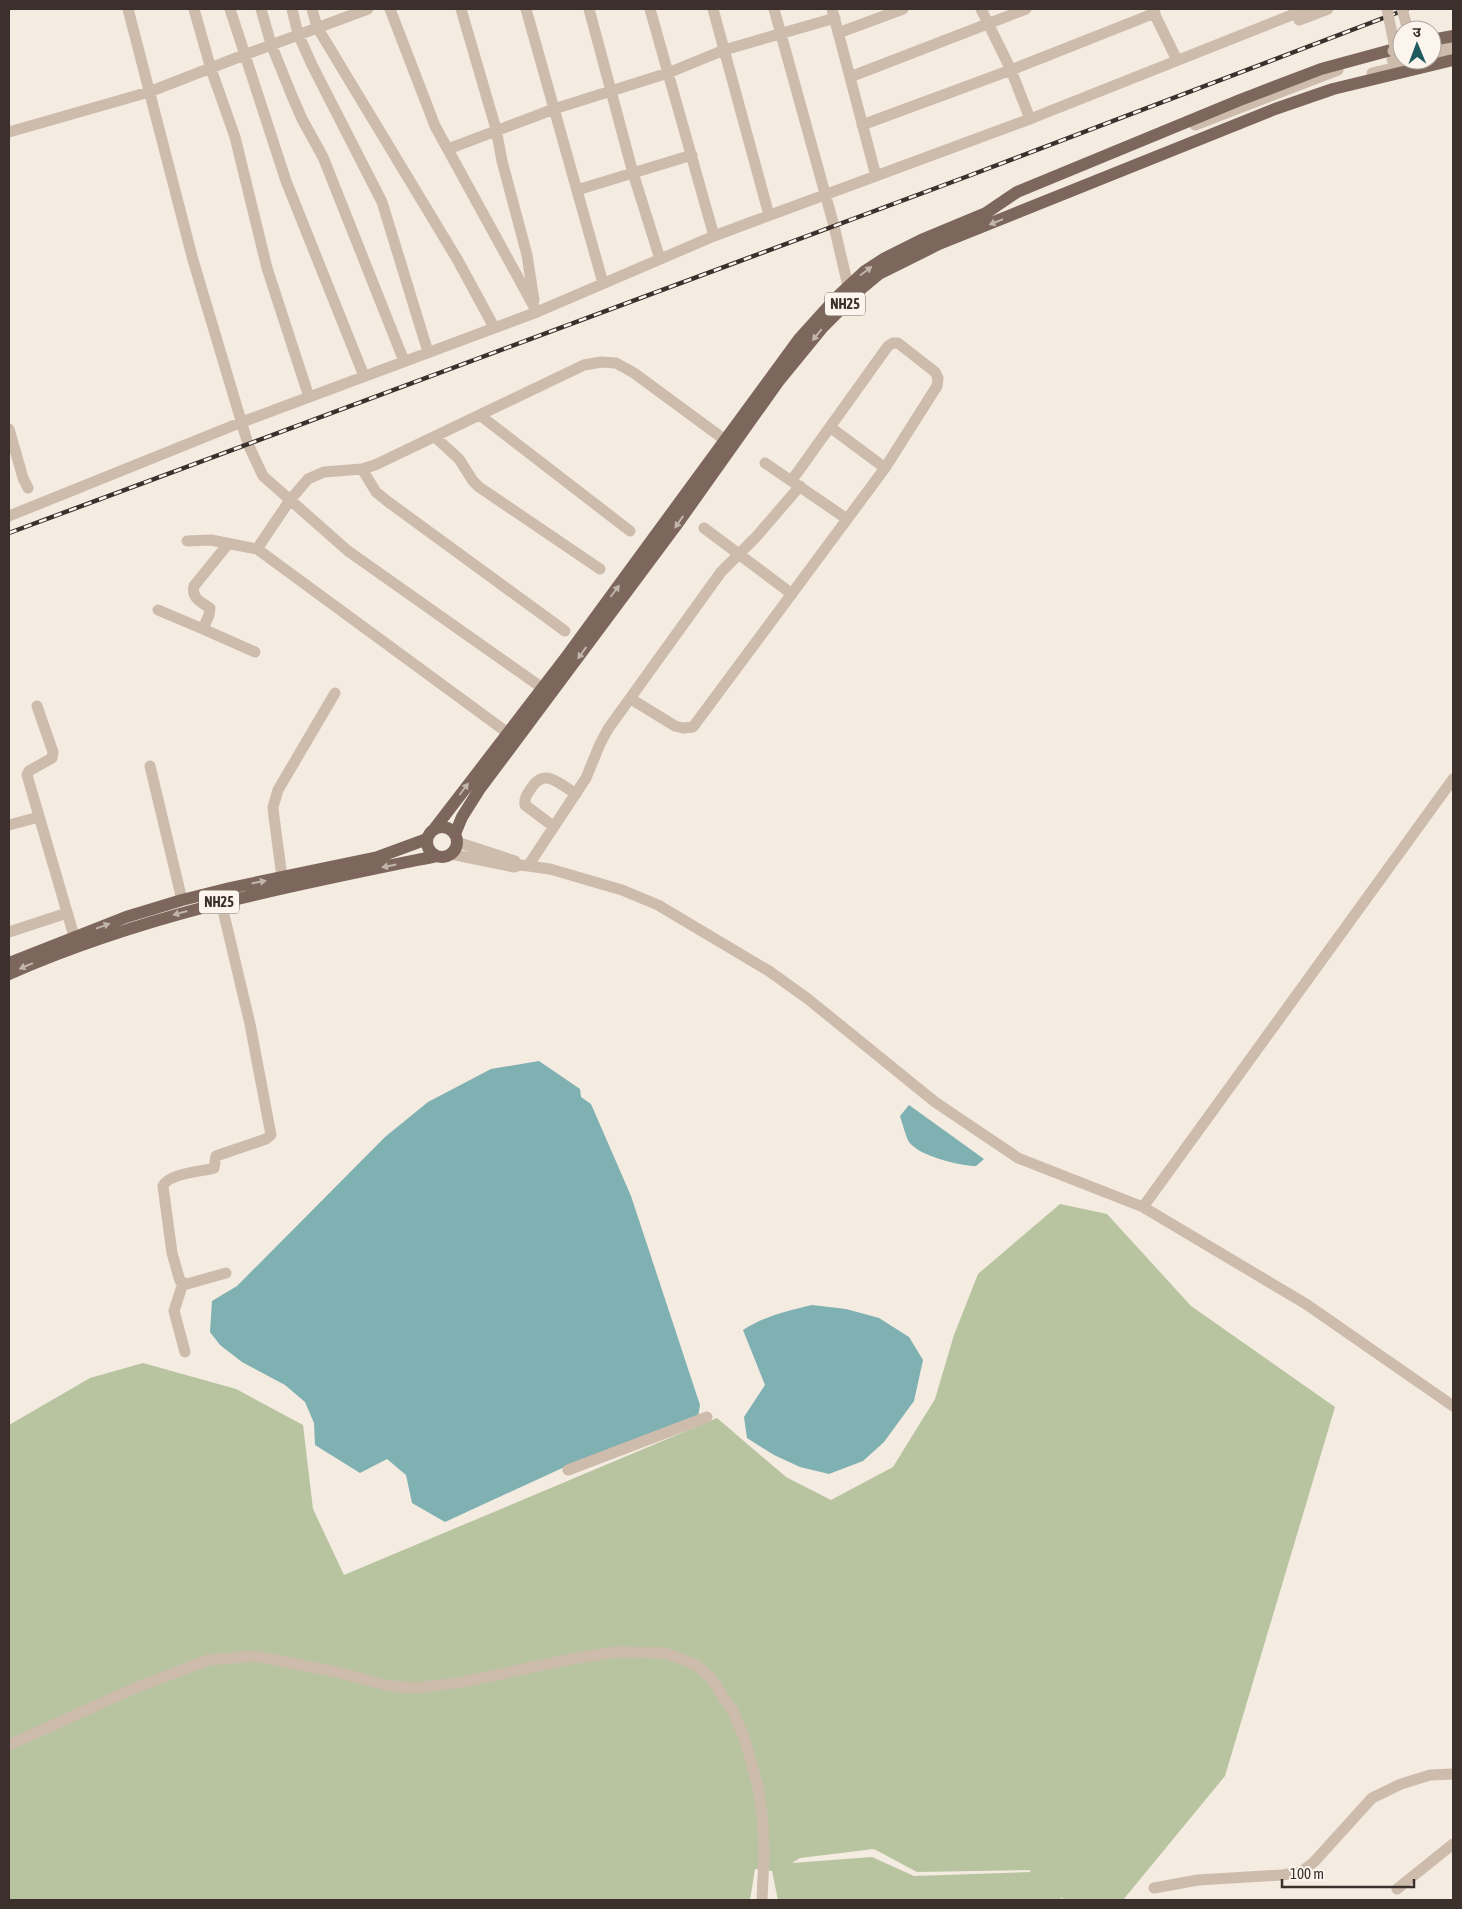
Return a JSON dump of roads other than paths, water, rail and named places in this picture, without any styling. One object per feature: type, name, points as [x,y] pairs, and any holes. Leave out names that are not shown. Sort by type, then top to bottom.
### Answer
[{"type":"main road","name":"NH25","points":[[9,963],[126,917],[182,900],[378,857],[427,839],[508,733],[547,691],[675,526],[778,382],[865,271],[885,258],[986,213],[1017,192],[1240,100],[1321,69],[1392,51]]},
{"type":"main road","name":"NH25","points":[[9,974],[122,930],[221,902],[437,856],[444,857],[451,854],[456,849],[456,838],[470,803],[547,691],[799,339],[850,291],[886,270],[939,244],[1283,106],[1333,89],[1453,60]]},
{"type":"main road","points":[[434,828],[442,826],[450,829],[456,838]]},
{"type":"main road","points":[[427,839],[427,846],[437,856]]},
{"type":"street","points":[[128,9],[193,260],[248,444],[263,476],[348,551],[547,691]]},
{"type":"street","points":[[194,9],[211,68],[235,137],[267,268],[309,397]]},
{"type":"street","points":[[230,9],[286,181],[364,376]]},
{"type":"street","points":[[261,9],[271,44],[302,119],[323,157],[404,361]]},
{"type":"street","points":[[292,9],[298,34],[382,202],[428,352]]},
{"type":"street","points":[[312,9],[317,27],[457,259],[494,327]]},
{"type":"street","points":[[9,132],[149,92],[317,27],[340,13],[368,9]]},
{"type":"street","points":[[390,9],[435,126],[537,312]]},
{"type":"street","points":[[461,9],[496,129],[504,169],[527,255],[537,312]]},
{"type":"street","points":[[526,9],[603,283]]},
{"type":"street","points":[[589,9],[633,173],[660,258]]},
{"type":"street","points":[[650,9],[714,236]]},
{"type":"street","points":[[713,9],[769,215]]},
{"type":"street","points":[[774,9],[850,291]]},
{"type":"street","points":[[838,33],[903,9]]},
{"type":"street","points":[[981,9],[1011,70],[1030,122]]},
{"type":"street","points":[[850,78],[1026,9]]},
{"type":"street","points":[[1030,122],[1177,60],[1307,9]]},
{"type":"street","points":[[9,516],[242,422],[537,312],[714,236],[1011,126],[1030,122],[1328,9]]},
{"type":"street","points":[[1387,9],[1392,27]]},
{"type":"street","points":[[862,125],[1011,70],[1154,10],[1177,60]]},
{"type":"street","points":[[448,149],[496,129],[668,73],[724,50],[782,35],[833,14],[876,176]]},
{"type":"street","points":[[1014,214],[1025,205],[1310,93],[1343,81],[1392,68]]},
{"type":"street","points":[[577,190],[692,155]]},
{"type":"street","points":[[451,854],[514,867],[524,865],[586,778],[608,730],[721,572],[756,537],[796,483],[830,427],[888,346],[898,343],[935,372],[938,378],[937,386],[885,468],[693,727],[683,728],[675,726],[631,699]]},
{"type":"street","points":[[256,549],[290,500],[308,478],[324,472],[362,469],[481,416],[584,365],[601,362],[616,363],[634,372],[725,440]]},
{"type":"street","points":[[481,416],[630,530]]},
{"type":"street","points":[[830,427],[885,468]]},
{"type":"street","points":[[9,429],[23,478],[28,488]]},
{"type":"street","points":[[435,437],[459,459],[472,481],[478,487],[600,570]]},
{"type":"street","points":[[765,463],[847,519]]},
{"type":"street","points":[[362,469],[376,492],[386,501],[565,631]]},
{"type":"street","points":[[704,528],[792,594]]},
{"type":"street","points":[[187,542],[211,540],[256,549],[508,733]]},
{"type":"street","points":[[203,629],[209,616],[210,608],[194,597],[194,586],[228,544]]},
{"type":"street","points":[[158,610],[255,652]]},
{"type":"street","points":[[282,877],[274,817],[278,790],[335,693]]},
{"type":"street","points":[[37,706],[52,752],[50,760],[29,771],[27,775],[74,936]]},
{"type":"street","points":[[150,766],[182,900]]},
{"type":"street","points":[[553,826],[525,805],[525,796],[540,778],[548,778],[576,794]]},
{"type":"street","points":[[1144,1207],[1453,779]]},
{"type":"street","points":[[9,825],[39,817]]},
{"type":"street","points":[[456,838],[524,865],[550,869],[613,887],[658,905],[769,971],[808,999],[935,1102],[1018,1158],[1144,1207],[1306,1304],[1453,1406]]},
{"type":"street","points":[[183,1284],[180,1281],[172,1253],[163,1186],[165,1182],[172,1177],[214,1168],[216,1156],[266,1139],[271,1135],[250,1024],[221,902]]},
{"type":"street","points":[[9,932],[67,913]]},
{"type":"street","points":[[183,1284],[226,1273]]},
{"type":"street","points":[[183,1284],[174,1311],[185,1352]]},
{"type":"street","points":[[568,1470],[708,1417]]},
{"type":"street","points":[[9,1745],[135,1688],[208,1660],[254,1656],[332,1671],[390,1686],[417,1688],[463,1682],[576,1658],[616,1652],[666,1653],[696,1665],[710,1677],[734,1713],[746,1743],[758,1787],[763,1823],[762,1900]]},
{"type":"street","points":[[1154,1888],[1198,1880],[1282,1876],[1301,1872],[1314,1862],[1372,1798],[1401,1784],[1430,1775],[1453,1774]]},
{"type":"street","points":[[1397,1889],[1453,1844]]},
{"type":"water","points":[[539,1061],[580,1089],[581,1097],[591,1104],[631,1196],[700,1405],[698,1417],[571,1464],[445,1522],[412,1503],[406,1475],[387,1459],[360,1473],[315,1445],[314,1423],[305,1402],[285,1385],[242,1362],[220,1345],[210,1332],[212,1301],[237,1286],[385,1137],[428,1102],[491,1069]]},
{"type":"water","points":[[909,1105],[984,1159],[976,1166],[960,1164],[930,1156],[914,1147],[908,1140],[900,1116]]},
{"type":"water","points":[[812,1305],[846,1309],[879,1318],[909,1337],[923,1360],[914,1401],[884,1442],[863,1461],[829,1474],[800,1467],[774,1455],[747,1438],[744,1417],[765,1385],[743,1330],[768,1318]]},
{"type":"railway","points":[[9,533],[971,175],[1407,9]]}]
